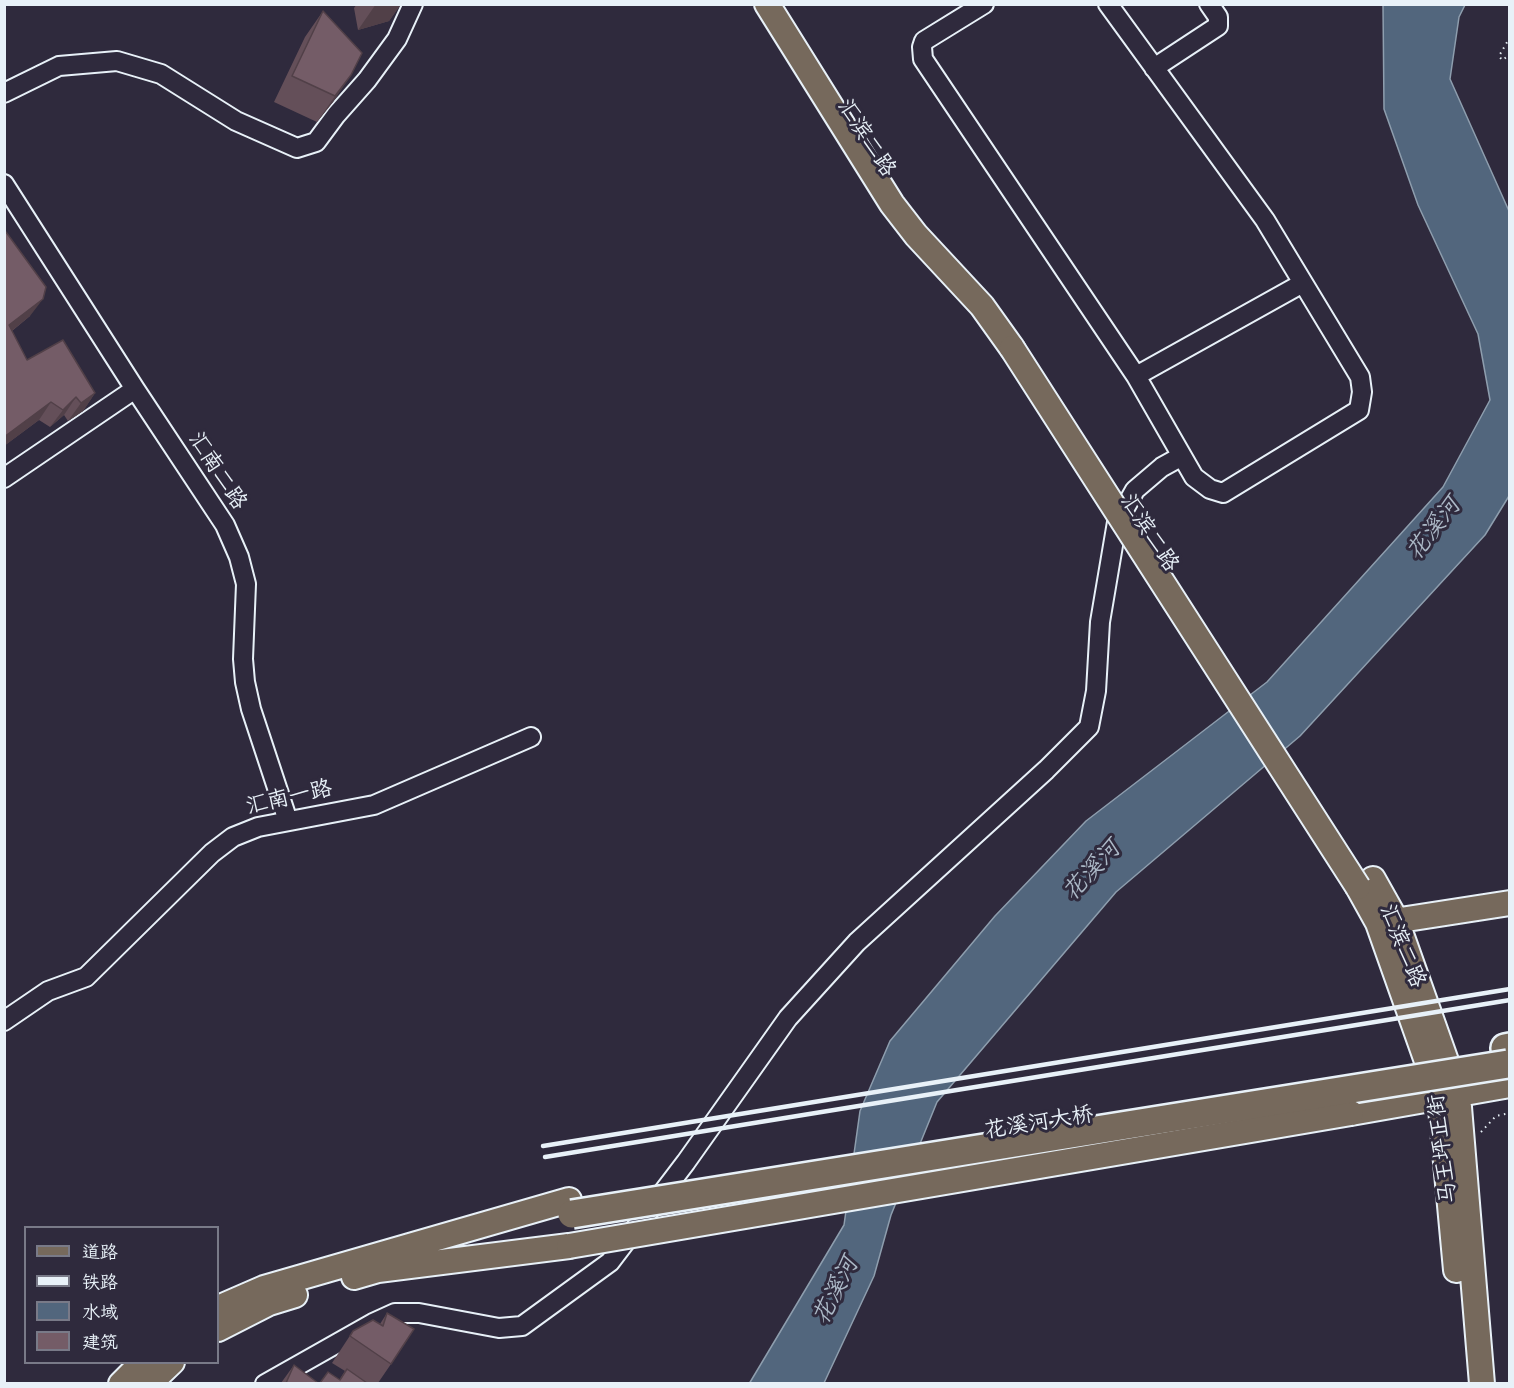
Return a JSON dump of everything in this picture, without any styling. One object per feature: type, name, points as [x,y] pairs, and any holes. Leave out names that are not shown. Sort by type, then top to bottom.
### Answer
[{"type":"highway","name":"花溪河大桥","points":[[571,1207],[1508,1061]]},
{"type":"main road","name":"汇滨二路","points":[[767,4],[897,198]]},
{"type":"main road","name":"汇滨二路","points":[[780,4],[897,198],[916,235],[1018,345],[1366,883],[1387,922]]},
{"type":"main road","points":[[1387,922],[1509,903]]},
{"type":"main road","name":"马王坪正街","points":[[1387,922],[1449,1096],[1482,1383]]},
{"type":"main road","name":"花溪河大桥","points":[[378,1270],[569,1245],[1449,1096],[1508,1061]]},
{"type":"main road","name":"马王坪正街","points":[[1449,1096],[1466,1383]]},
{"type":"main road","points":[[219,1328],[269,1303],[571,1207]]},
{"type":"main road","points":[[219,1308],[264,1288],[571,1207]]},
{"type":"main road","points":[[121,1383],[141,1364]]},
{"type":"main road","points":[[149,1383],[170,1364]]},
{"type":"street","points":[[4,93],[59,66],[117,61],[161,74],[236,121],[297,148],[316,142],[367,80],[397,39],[413,4]]},
{"type":"street","points":[[984,4],[924,41],[923,59],[1136,376],[1194,477],[1210,489],[1222,493],[1359,410],[1362,392],[1360,377],[1265,220],[1108,4]]},
{"type":"street","points":[[1154,68],[1218,26],[1218,17],[1209,4]]},
{"type":"street","name":"汇南二路","points":[[4,184],[225,525],[239,557],[246,584],[244,682],[288,821]]},
{"type":"street","points":[[1136,376],[1303,283]]},
{"type":"street","points":[[4,478],[135,389]]},
{"type":"street","points":[[265,1383],[395,1313],[419,1313],[499,1328],[522,1326],[610,1262],[686,1162],[788,1018],[857,942],[1046,770],[1089,727],[1096,691],[1100,622],[1117,522],[1135,490],[1162,467],[1182,456]]},
{"type":"street","name":"汇南一路","points":[[4,1021],[48,991],[86,977],[212,853],[233,837],[258,827],[374,805],[531,737]]},
{"type":"path","points":[[1509,38],[1499,56],[1502,60],[1509,55]]},
{"type":"path","points":[[1479,1137],[1492,1118],[1509,1113]]},
{"type":"water","name":"花溪河","points":[[1383,5],[1465,5],[1459,17],[1450,79],[1509,211],[1509,496],[1485,535],[1300,736],[1116,892],[937,1102],[891,1215],[874,1276],[824,1383],[749,1384],[844,1225],[860,1111],[890,1041],[995,916],[1086,821],[1267,682],[1443,487],[1490,400],[1478,334],[1418,205],[1384,109]]},
{"type":"building","points":[[323,11],[362,53],[351,75],[335,96],[292,76]]},
{"type":"building","points":[[4,232],[46,287],[43,299],[9,325],[27,360],[63,340],[95,393],[81,403],[76,397],[63,410],[51,402],[4,437]]},
{"type":"building","points":[[387,1313],[414,1329],[391,1364],[350,1336],[353,1331],[373,1320],[383,1326]]},
{"type":"building","points":[[294,1365],[318,1383],[286,1383]]},
{"type":"building","points":[[347,1369],[367,1383],[320,1383],[328,1372],[340,1380]]},
{"type":"railway","points":[[543,1146],[1510,989]]},
{"type":"railway","points":[[545,1157],[1510,1000]]}]
